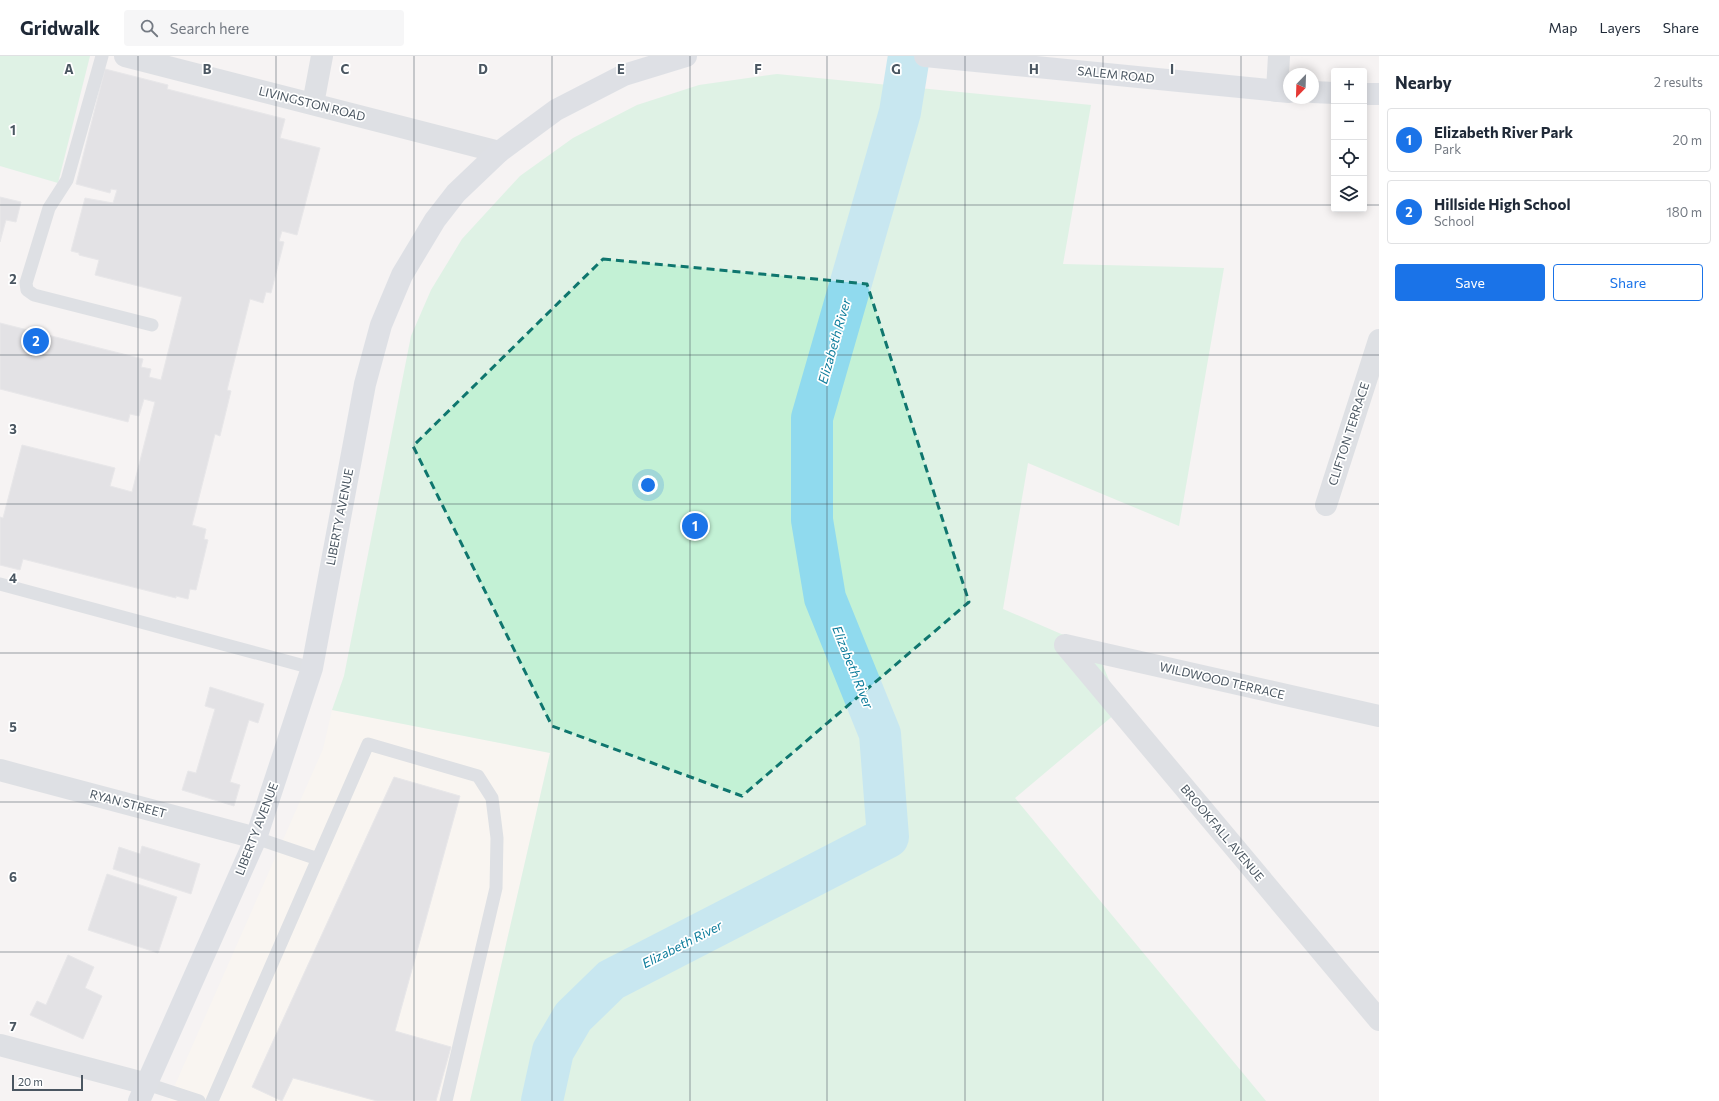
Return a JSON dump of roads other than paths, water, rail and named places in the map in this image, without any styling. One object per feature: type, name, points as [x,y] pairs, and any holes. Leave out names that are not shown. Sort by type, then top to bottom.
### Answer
[{"type":"street","name":"LIVINGSTON ROAD","points":[[125,56],[499,152]]},
{"type":"street","points":[[313,104],[322,56]]},
{"type":"street","name":"LIBERTY AVENUE","points":[[143,1093],[256,838],[312,668],[365,384],[381,325],[402,275],[435,220],[456,193],[499,152],[556,110],[624,75],[686,56]]},
{"type":"street","name":"SALEM ROAD","points":[[925,56],[1283,92]]},
{"type":"street","points":[[1279,56],[1283,92]]},
{"type":"street","points":[[1319,92],[1331,93]]},
{"type":"street","points":[[1367,94],[1379,94]]},
{"type":"street","name":"CLIFTON TERRACE","points":[[1326,505],[1379,340]]},
{"type":"street","name":"WILDWOOD TERRACE","points":[[1065,645],[1379,716]]},
{"type":"street","name":"BROOKFALL AVENUE","points":[[1065,645],[1379,1020]]},
{"type":"street","name":"RYAN STREET","points":[[0,770],[256,838]]},
{"type":"street","points":[[0,1046],[143,1093]]},
{"type":"lane","points":[[102,56],[67,180],[49,208],[26,283],[27,290],[34,294],[152,325]]},
{"type":"lane","points":[[0,584],[312,668]]},
{"type":"lane","points":[[212,1101],[368,744],[478,776],[492,798],[497,838],[496,888],[446,1101]]},
{"type":"lane","points":[[256,838],[318,859]]},
{"type":"lane","points":[[143,1093],[199,1101]]},
{"type":"waterway","name":"Elizabeth River","points":[[542,1101],[553,1051],[573,1017],[611,980],[888,837],[880,734],[825,598],[812,520],[812,418],[900,112],[909,56]]},
{"type":"place","name":"Hillside High School","points":[[36,341]]},
{"type":"place","name":"Elizabeth River Park","points":[[695,526]]}]
